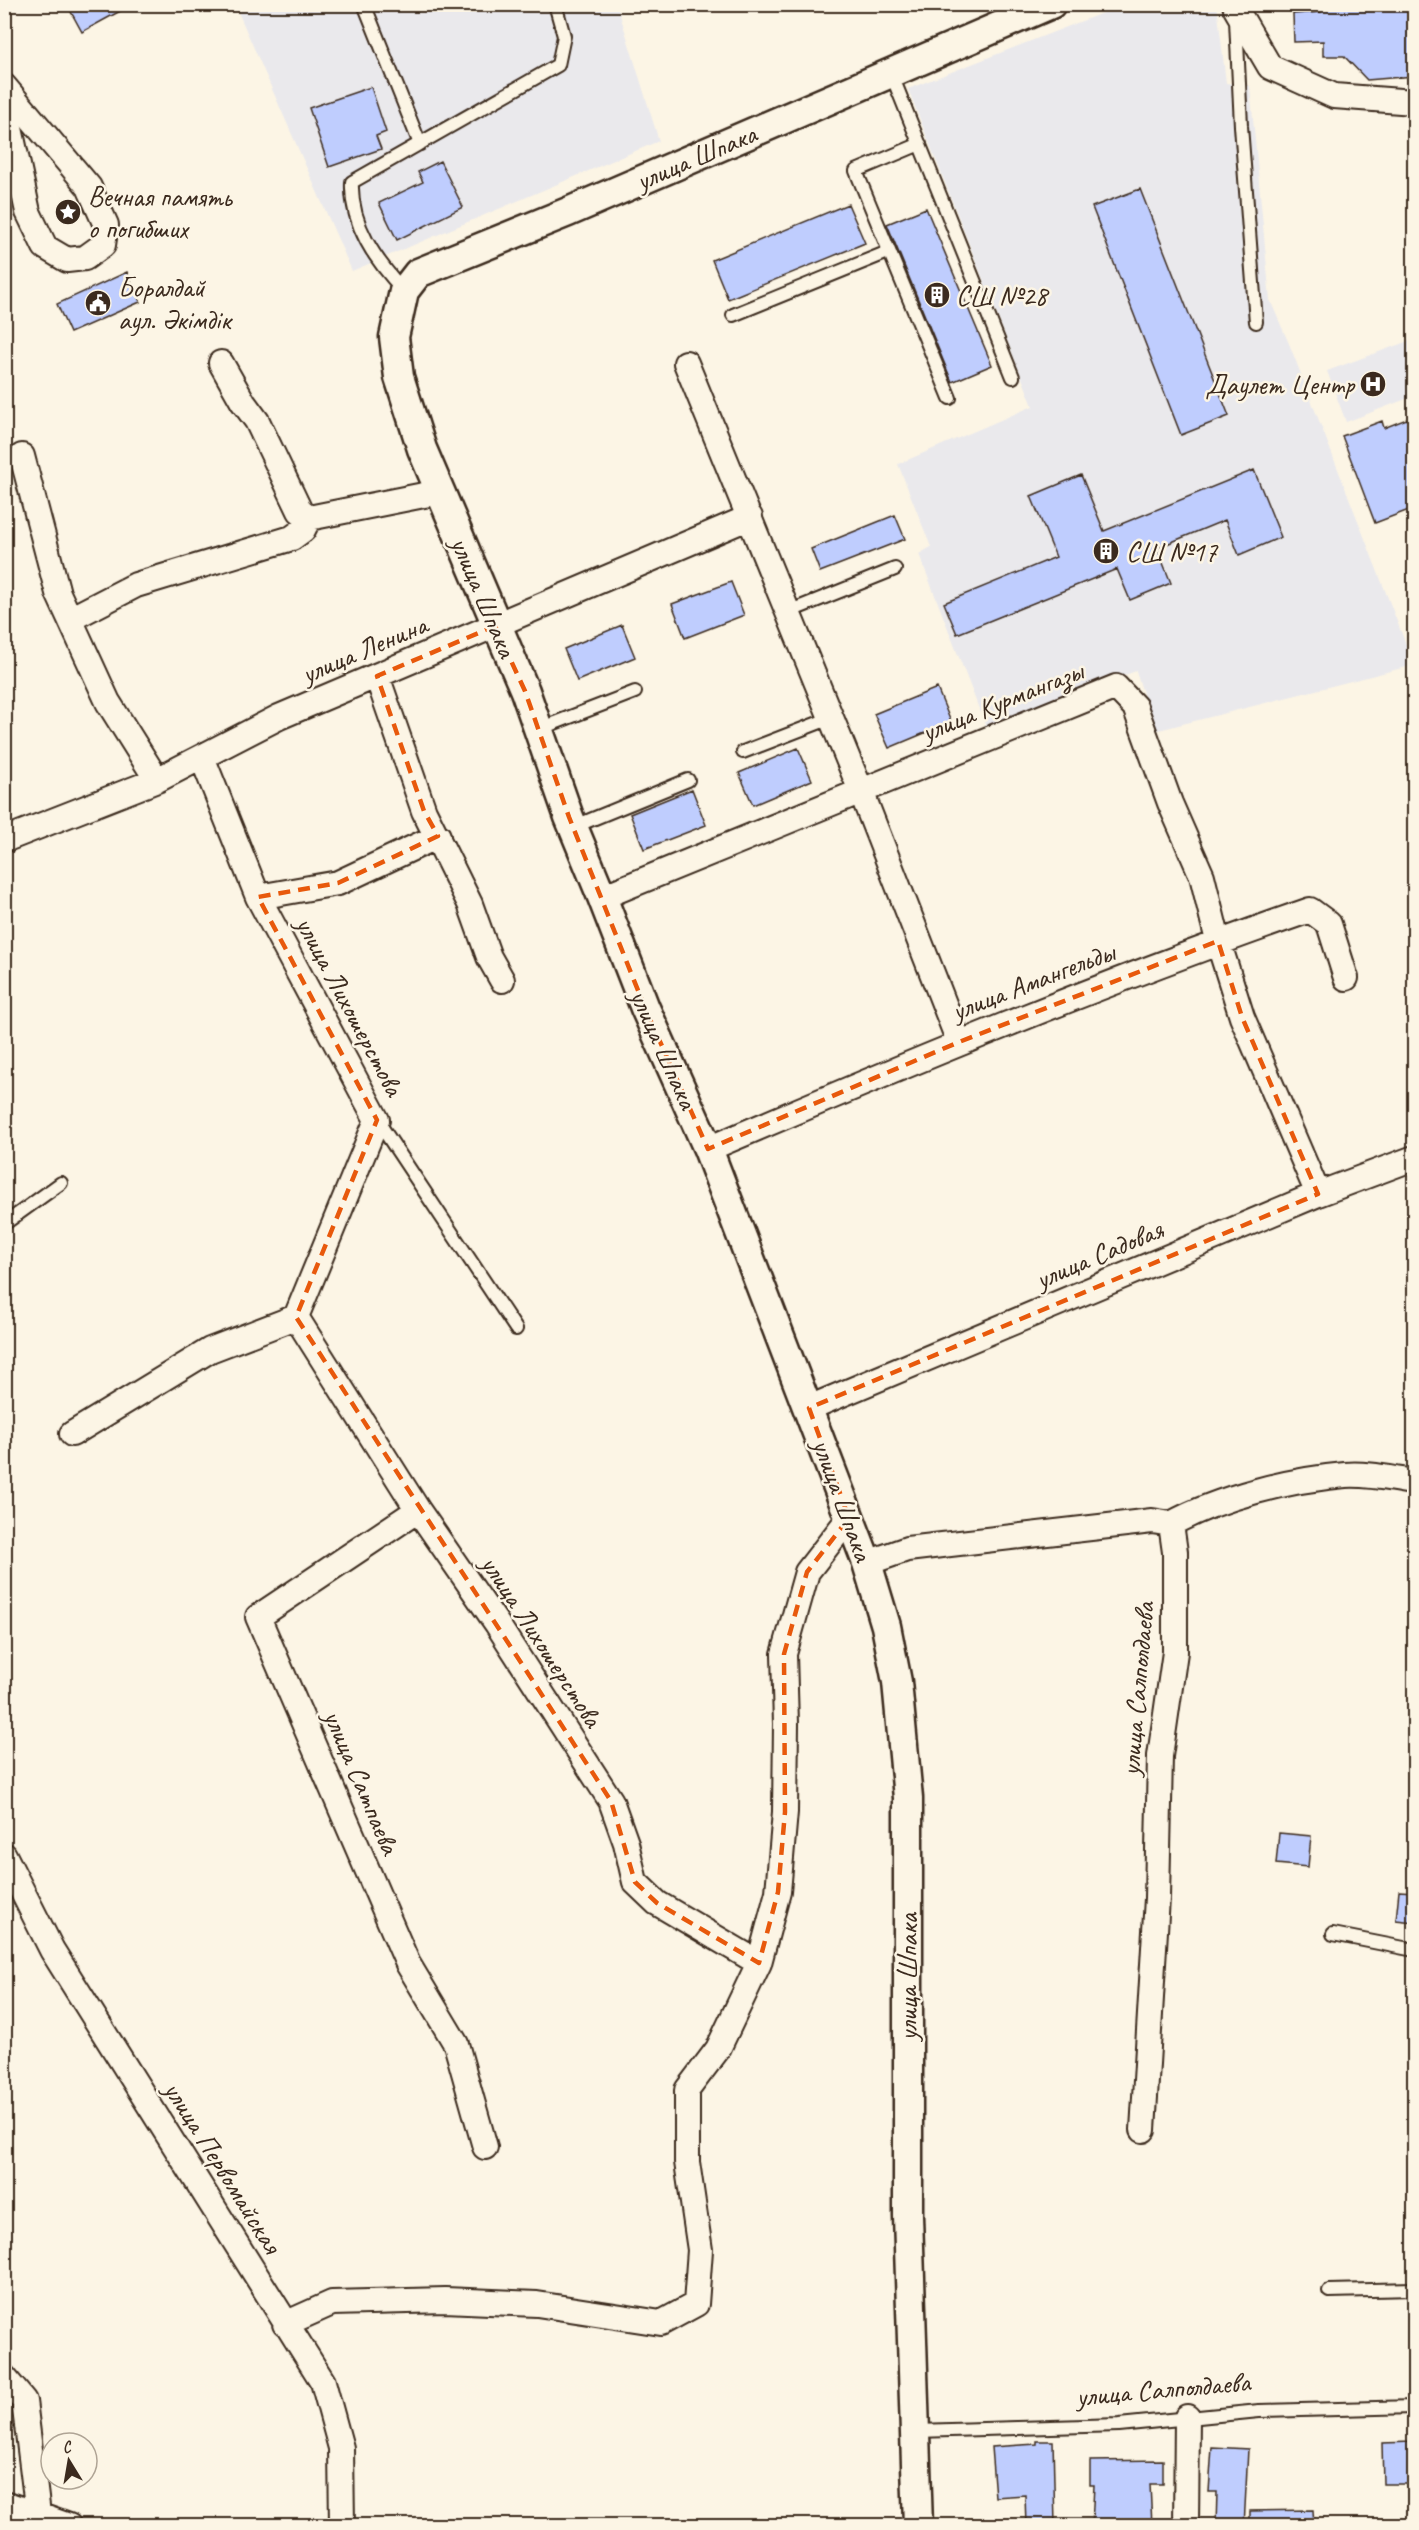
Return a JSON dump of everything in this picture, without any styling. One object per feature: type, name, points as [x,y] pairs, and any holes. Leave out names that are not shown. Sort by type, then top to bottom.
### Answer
[{"type":"street","name":"улица Шпака","points":[[918,2526],[917,2432],[908,2216],[908,1798],[897,1682],[886,1626],[867,1563],[708,1149],[645,1008],[573,827],[525,691],[495,626],[422,449],[399,377],[394,337],[404,291],[418,273],[568,212],[1051,4]]},
{"type":"street","points":[[1235,7],[1270,67],[1334,96],[1414,102]]},
{"type":"street","points":[[4,86],[89,187],[106,225],[103,245],[85,258],[67,260],[45,247],[28,212],[4,100]]},
{"type":"street","points":[[221,363],[243,402],[257,421],[300,511],[309,518],[440,492]]},
{"type":"street","points":[[686,363],[861,791],[959,1042]]},
{"type":"street","points":[[21,456],[58,593],[108,702],[157,780]]},
{"type":"street","points":[[70,619],[136,585],[292,538],[303,530],[309,518]]},
{"type":"street","name":"улица Ленина","points":[[4,840],[157,780],[279,717],[750,518]]},
{"type":"street","points":[[377,676],[424,811],[470,904],[489,957],[502,980]]},
{"type":"street","name":"улица Курмангазы","points":[[602,897],[1116,687],[1135,707],[1170,803],[1202,876],[1218,942],[1242,1017],[1318,1194]]},
{"type":"street","name":"улица Лихошерстова","points":[[202,757],[258,897],[376,1120],[297,1317],[418,1510],[497,1624],[611,1801],[626,1843],[635,1882],[657,1903],[759,1963]]},
{"type":"street","points":[[258,897],[338,883],[438,836]]},
{"type":"street","name":"улица Амангельды","points":[[708,1149],[959,1042],[1218,942],[1310,910],[1329,924],[1346,978]]},
{"type":"street","name":"улица Садовая","points":[[809,1408],[1318,1194],[1414,1158]]},
{"type":"street","points":[[72,1434],[210,1350],[297,1317]]},
{"type":"street","points":[[867,1563],[907,1549],[1152,1521],[1171,1524],[1191,1513],[1268,1488],[1347,1475],[1414,1482]]},
{"type":"street","name":"улица Сатпаева","points":[[418,1510],[258,1617],[408,1964],[456,2044],[485,2147]]},
{"type":"street","points":[[285,2324],[332,2303],[444,2300],[537,2304],[661,2323],[696,2304],[700,2250],[687,2162],[687,2090],[718,2049],[759,1963],[778,1892],[785,1812],[784,1654],[807,1572],[849,1518]]},
{"type":"street","name":"улица Салполдаева","points":[[1143,2130],[1157,1898],[1160,1756],[1175,1652],[1175,1552],[1171,1524]]},
{"type":"street","name":"улица Первомайская","points":[[4,1855],[52,1950],[323,2382],[341,2448],[342,2526]]},
{"type":"street","points":[[4,2377],[24,2401],[38,2514]]},
{"type":"street","points":[[1186,2526],[1187,2417]]},
{"type":"street","points":[[4,2503],[69,2526]]},
{"type":"lane","points":[[364,4],[420,144]]},
{"type":"lane","points":[[404,291],[368,247],[351,200],[352,182],[558,65],[564,36],[555,4]]},
{"type":"lane","points":[[1235,7],[1241,126],[1256,322]]},
{"type":"lane","points":[[890,72],[1013,376]]},
{"type":"lane","points":[[920,144],[856,171],[950,398]]},
{"type":"lane","points":[[733,315],[888,252]]},
{"type":"lane","points":[[788,612],[895,568]]},
{"type":"lane","points":[[539,729],[635,692]]},
{"type":"lane","points":[[743,752],[831,718]]},
{"type":"lane","points":[[573,827],[688,780]]},
{"type":"lane","points":[[376,1120],[516,1329]]},
{"type":"lane","points":[[4,1224],[61,1183]]},
{"type":"lane","points":[[1333,1934],[1414,1950]]},
{"type":"lane","points":[[1329,2291],[1414,2289]]},
{"type":"lane","name":"улица Салполдаева","points":[[917,2432],[1119,2425],[1259,2411],[1414,2407]]},
{"type":"highlighted area","points":[[495,626],[525,691],[569,817],[645,1008],[708,1149],[959,1042],[1218,941],[1242,1017],[1318,1194],[809,1408],[849,1518],[807,1572],[784,1654],[785,1812],[778,1892],[759,1963],[657,1903],[635,1882],[611,1801],[296,1317],[377,1120],[258,897],[338,883],[438,836],[424,811],[377,676]]},
{"type":"shaded area","points":[[235,5],[617,5],[659,141],[352,271]]},
{"type":"shaded area","points":[[1123,5],[1217,5],[1226,83],[1250,86],[1270,300],[1414,665],[1155,731],[1136,671],[986,727],[919,554],[931,547],[898,464],[1033,406],[908,89]]},
{"type":"shaded area","name":"Даулет Центр","points":[[1414,339],[1414,396],[1346,422],[1327,371]]},
{"type":"building","points":[[82,4],[133,4],[82,32],[70,10]]},
{"type":"building","points":[[1321,4],[1414,4],[1414,76],[1367,80],[1344,56],[1323,56],[1323,41],[1294,42],[1293,14],[1321,12]]},
{"type":"building","points":[[371,87],[386,132],[376,136],[381,149],[329,167],[309,108]]},
{"type":"building","points":[[440,161],[463,207],[397,240],[379,203],[423,182],[418,172]]},
{"type":"building","points":[[1140,189],[1229,416],[1181,435],[1092,207]]},
{"type":"building","points":[[848,204],[865,243],[728,299],[712,260]]},
{"type":"building","name":"СШ №28","points":[[926,208],[992,365],[952,382],[887,224]]},
{"type":"building","name":"Боралдай аул. Әкімдік","points":[[127,272],[140,302],[70,333],[57,304]]},
{"type":"building","points":[[1414,416],[1414,508],[1375,523],[1342,436],[1382,421],[1384,428]]},
{"type":"building","name":"СШ №17","points":[[1254,470],[1281,537],[1239,555],[1225,520],[1157,548],[1171,583],[1130,600],[1117,569],[957,634],[944,603],[1056,557],[1031,496],[1081,475],[1104,531]]},
{"type":"building","points":[[895,515],[905,539],[820,572],[811,549]]},
{"type":"building","points":[[731,582],[744,615],[685,638],[672,604]]},
{"type":"building","points":[[622,625],[635,657],[577,681],[564,649]]},
{"type":"building","points":[[937,688],[951,722],[889,748],[874,714]]},
{"type":"building","points":[[798,748],[812,780],[753,805],[739,773]]},
{"type":"building","points":[[692,789],[706,825],[644,849],[630,814]]},
{"type":"building","points":[[1279,1833],[1311,1836],[1308,1867],[1276,1864]]},
{"type":"building","points":[[1399,1891],[1414,1892],[1414,1922],[1396,1920]]},
{"type":"building","points":[[1037,2441],[1053,2441],[1055,2526],[1026,2526],[1025,2495],[995,2497],[991,2447],[1037,2444]]},
{"type":"building","points":[[1413,2442],[1414,2484],[1383,2484],[1382,2443]]},
{"type":"building","points":[[1212,2447],[1248,2449],[1244,2526],[1216,2526],[1217,2492],[1209,2492]]},
{"type":"building","points":[[1163,2460],[1163,2484],[1150,2484],[1152,2526],[1092,2526],[1094,2485],[1090,2485],[1090,2461]]},
{"type":"building","points":[[1313,2510],[1314,2526],[1250,2526],[1250,2511]]},
{"type":"place","name":"Вечная память о погибших","points":[[68,212]]},
{"type":"place","name":"СШ №28","points":[[937,295]]},
{"type":"place","name":"Боралдай аул. Әкімдік","points":[[98,303]]},
{"type":"place","name":"Даулет Центр","points":[[1373,384]]},
{"type":"place","name":"СШ №17","points":[[1106,551]]}]
